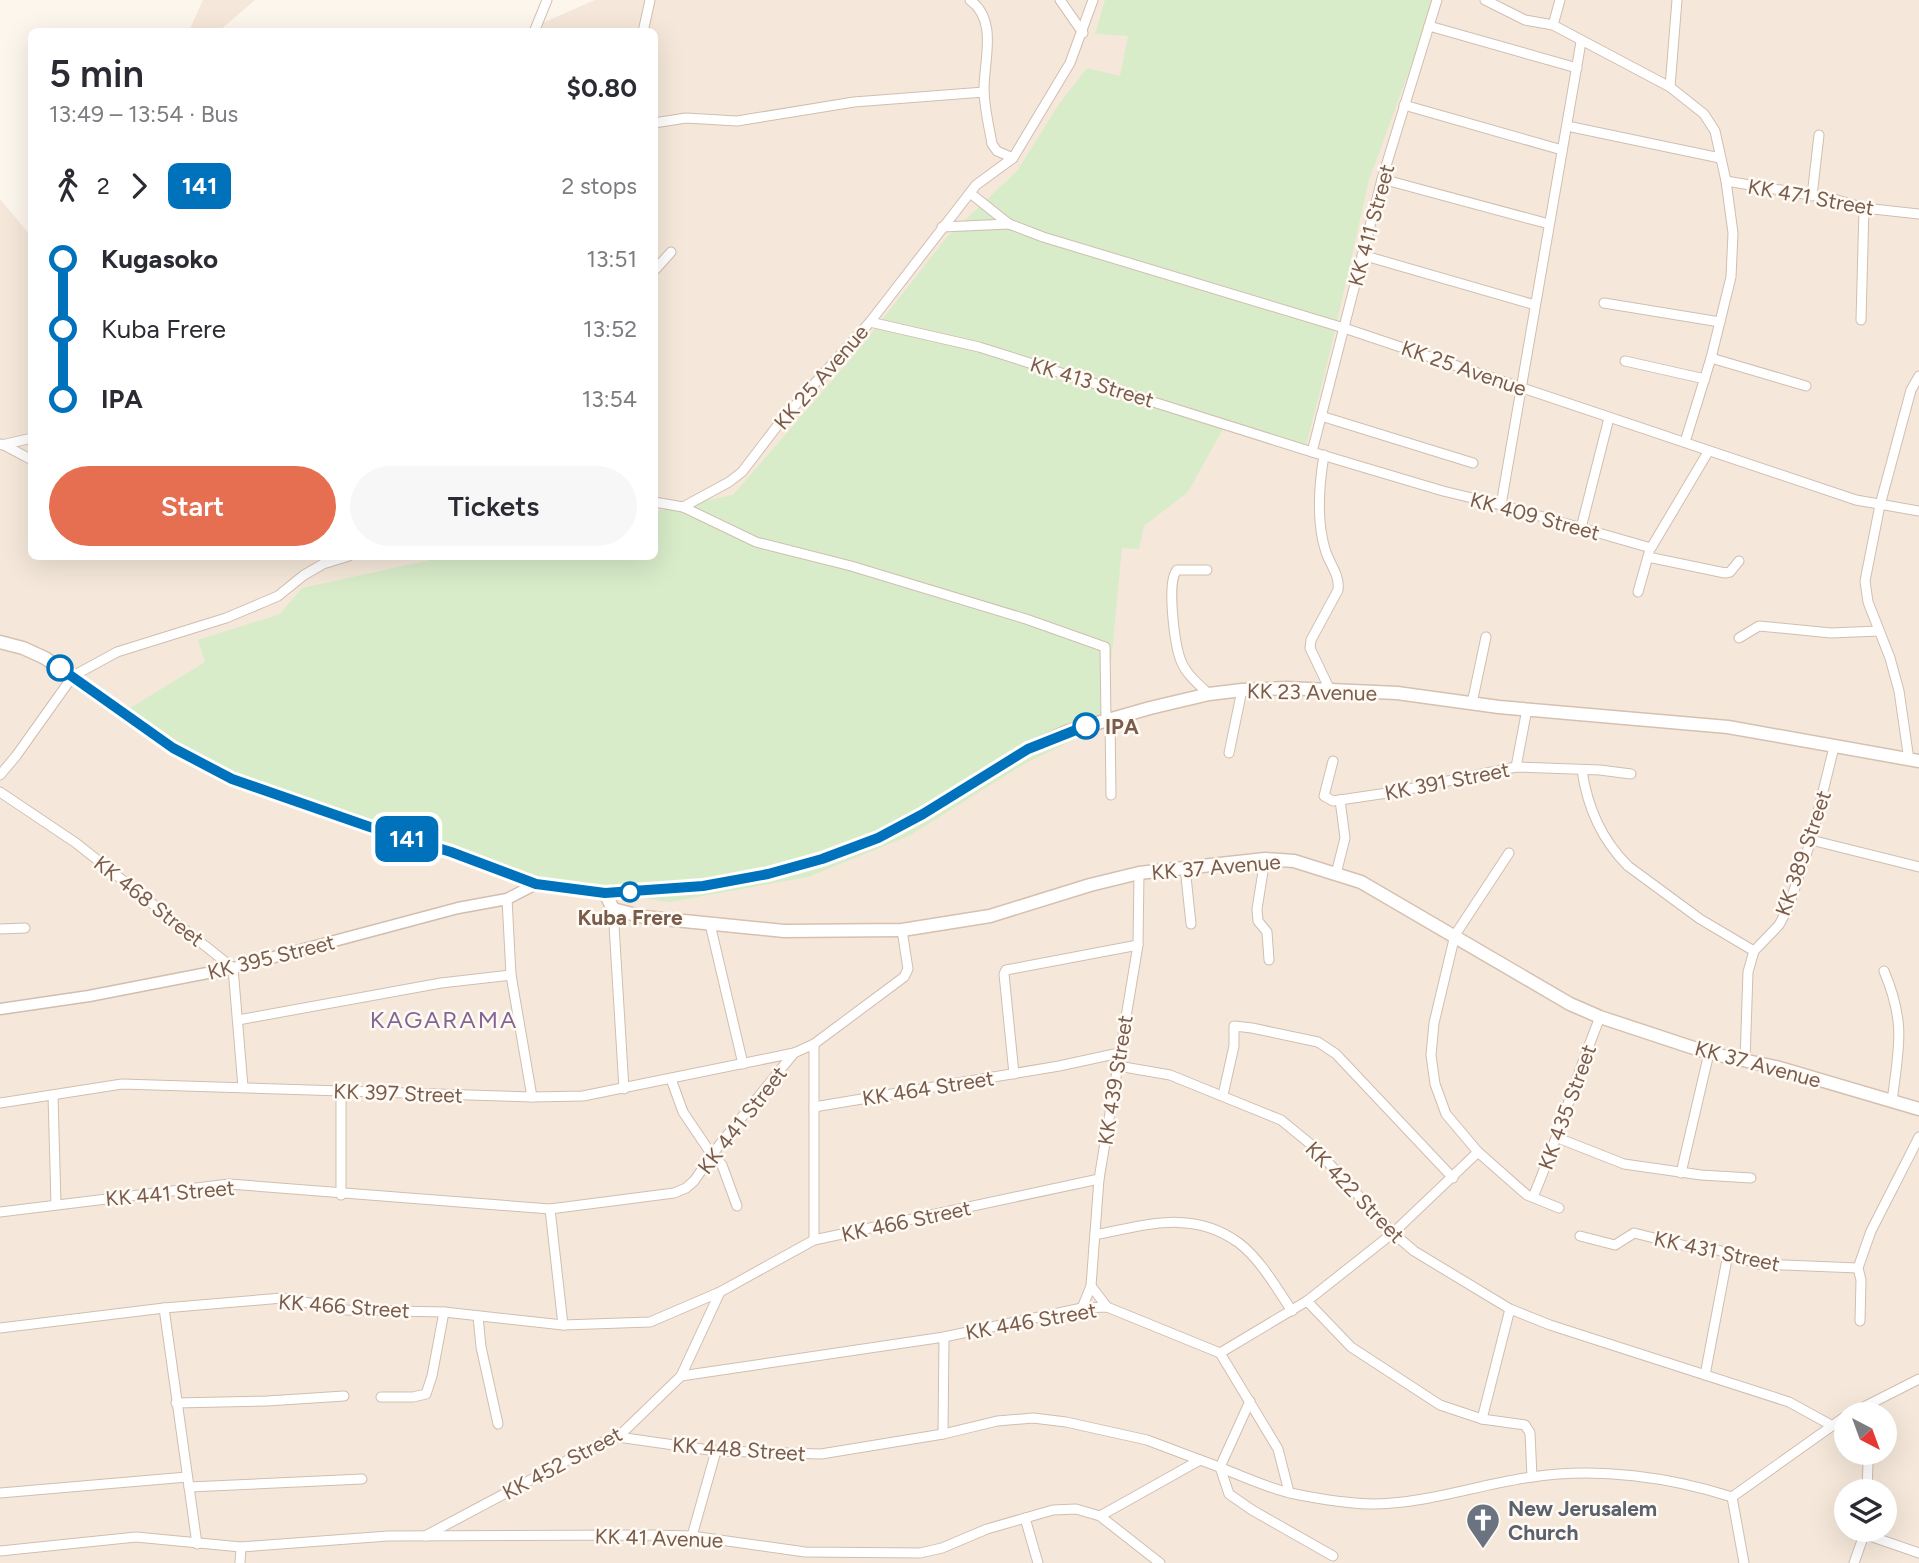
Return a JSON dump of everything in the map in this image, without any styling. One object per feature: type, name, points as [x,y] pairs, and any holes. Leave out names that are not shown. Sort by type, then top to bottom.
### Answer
[{"type":"main road","name":"KK 23 Avenue","points":[[0,642],[45,658],[173,748],[232,779],[358,824],[451,852],[536,884],[605,893],[703,886],[768,874],[822,859],[878,838],[923,814],[1028,749],[1066,732],[1209,694],[1242,690],[1286,688],[1397,693],[1527,709],[1728,727],[1914,760]]},
{"type":"main road","name":"KK 37 Avenue","points":[[614,909],[644,917],[784,930],[902,930],[990,916],[1139,873],[1265,859],[1294,861],[1361,882],[1570,1004],[1600,1017],[1709,1053],[1776,1067],[1919,1109]]},
{"type":"main road","points":[[605,893],[614,909]]},
{"type":"street","points":[[536,28],[547,0]]},
{"type":"street","points":[[644,28],[650,0]]},
{"type":"street","points":[[970,0],[983,14],[986,23],[984,92],[992,144],[997,151],[1013,158]]},
{"type":"street","points":[[1060,0],[1083,33]]},
{"type":"street","points":[[970,194],[983,179],[1013,158],[1070,63],[1093,0]]},
{"type":"street","name":"KK 411 Street","points":[[1312,452],[1382,178],[1437,0]]},
{"type":"street","name":"KK 471 Street","points":[[1485,0],[1525,20],[1553,24],[1670,87],[1704,114],[1715,131],[1726,181],[1834,199],[1864,208],[1919,214]]},
{"type":"street","points":[[1553,24],[1560,0]]},
{"type":"street","points":[[1670,87],[1677,0]]},
{"type":"street","points":[[1429,26],[1577,68]]},
{"type":"street","points":[[1501,505],[1581,41]]},
{"type":"street","points":[[658,122],[686,118],[737,121],[854,102],[984,92]]},
{"type":"street","points":[[1404,104],[1562,150]]},
{"type":"street","points":[[1567,127],[1720,158]]},
{"type":"street","points":[[1812,196],[1819,135]]},
{"type":"street","points":[[1382,178],[1549,224]]},
{"type":"street","points":[[1685,442],[1711,358],[1731,277],[1733,233],[1726,181]]},
{"type":"street","name":"KK 25 Avenue","points":[[683,507],[742,472],[806,392],[870,322],[970,194],[1009,224],[1043,237],[1344,328],[1856,500],[1919,510]]},
{"type":"street","points":[[1861,320],[1864,208]]},
{"type":"street","name":"KK 25 Avenue","points":[[943,227],[1009,224]]},
{"type":"street","points":[[658,267],[671,252]]},
{"type":"street","points":[[1362,255],[1535,305]]},
{"type":"street","points":[[1604,303],[1720,322]]},
{"type":"street","name":"KK 413 Street","points":[[870,322],[979,347],[1312,452]]},
{"type":"street","points":[[1711,358],[1806,386]]},
{"type":"street","points":[[1625,360],[1705,379]]},
{"type":"street","points":[[1914,760],[1890,657],[1868,602],[1865,580],[1880,505],[1909,399],[1919,376]]},
{"type":"street","points":[[1321,416],[1473,463]]},
{"type":"street","points":[[1581,528],[1609,418]]},
{"type":"street","points":[[1,445],[28,439]]},
{"type":"street","points":[[1,445],[28,458]]},
{"type":"street","name":"KK 409 Street","points":[[1312,452],[1581,528],[1649,553],[1725,573],[1730,572],[1739,561]]},
{"type":"street","points":[[1637,592],[1649,553],[1708,452]]},
{"type":"street","points":[[1324,455],[1319,484],[1325,549],[1339,581],[1338,590],[1311,640],[1310,648],[1330,690]]},
{"type":"street","points":[[658,503],[683,507],[757,542],[851,566],[1026,619],[1105,647],[1111,795]]},
{"type":"street","points":[[0,775],[73,676],[117,652],[226,618],[264,603],[278,596],[304,575],[336,560]]},
{"type":"street","points":[[1207,570],[1177,570],[1173,575],[1171,590],[1181,663],[1209,694]]},
{"type":"street","points":[[1739,638],[1759,626],[1831,633],[1878,631]]},
{"type":"street","points":[[1472,703],[1486,637]]},
{"type":"street","points":[[1229,753],[1242,690]]},
{"type":"street","points":[[1516,767],[1527,709]]},
{"type":"street","name":"KK 389 Street","points":[[1754,951],[1779,925],[1788,908],[1811,840],[1834,747]]},
{"type":"street","points":[[1333,761],[1324,796],[1328,800],[1340,800],[1345,838],[1336,874]]},
{"type":"street","name":"KK 391 Street","points":[[1340,800],[1394,793],[1516,767],[1631,774]]},
{"type":"street","points":[[1582,770],[1589,807],[1618,856],[1700,919],[1754,951],[1748,972],[1745,1061]]},
{"type":"street","name":"KK 468 Street","points":[[0,792],[76,844],[233,968]]},
{"type":"street","points":[[1811,840],[1919,867]]},
{"type":"street","name":"KK 435 Street","points":[[1509,853],[1455,935],[1434,1023],[1431,1055],[1435,1084],[1446,1114],[1478,1152],[1521,1190],[1559,1208]]},
{"type":"street","points":[[1265,859],[1256,909],[1258,921],[1267,932],[1269,960]]},
{"type":"street","points":[[1185,867],[1191,923]]},
{"type":"street","name":"KK 439 Street","points":[[1082,1308],[1091,1286],[1099,1179],[1138,945],[1139,873]]},
{"type":"street","name":"KK 395 Street","points":[[0,1009],[89,996],[233,968],[458,908],[507,899],[536,884]]},
{"type":"street","points":[[507,899],[511,975],[532,1097]]},
{"type":"street","points":[[614,909],[624,1089]]},
{"type":"street","points":[[710,924],[743,1064]]},
{"type":"street","points":[[0,929],[25,928]]},
{"type":"street","name":"KK 441 Street","points":[[0,1212],[229,1184],[341,1195],[550,1209],[674,1194],[694,1181],[794,1053],[814,1044],[904,976],[908,969],[902,930]]},
{"type":"street","name":"KK 464 Street","points":[[814,1107],[1014,1074],[1004,974],[1006,970],[1138,945]]},
{"type":"street","points":[[233,968],[243,1087]]},
{"type":"street","points":[[1884,971],[1894,993],[1899,1016],[1900,1038],[1892,1101]]},
{"type":"street","points":[[238,1020],[441,983],[511,975]]},
{"type":"street","name":"KK 435 Street","points":[[1533,1197],[1558,1138],[1574,1083],[1600,1017]]},
{"type":"street","points":[[1223,1095],[1234,1045],[1234,1027],[1252,1028],[1318,1042],[1336,1054],[1452,1178]]},
{"type":"street","points":[[814,1044],[814,1240]]},
{"type":"street","name":"KK 397 Street","points":[[0,1103],[122,1084],[532,1097],[583,1096],[794,1053]]},
{"type":"street","points":[[1014,1074],[1119,1053]]},
{"type":"street","points":[[1681,1173],[1709,1053]]},
{"type":"street","name":"KK 422 Street","points":[[1118,1066],[1170,1075],[1281,1120],[1314,1147],[1393,1233],[1414,1251],[1510,1309],[1550,1325],[1789,1402],[1831,1425]]},
{"type":"street","points":[[671,1079],[683,1112],[726,1172],[737,1206]]},
{"type":"street","points":[[341,1092],[341,1195]]},
{"type":"street","points":[[53,1095],[56,1205]]},
{"type":"street","points":[[1860,1321],[1861,1280],[1858,1268],[1871,1231],[1919,1137]]},
{"type":"street","points":[[1558,1138],[1623,1164],[1681,1173],[1751,1178]]},
{"type":"street","points":[[1289,1492],[1278,1449],[1220,1353],[1307,1301],[1393,1233],[1478,1152]]},
{"type":"street","name":"KK 466 Street","points":[[0,1328],[164,1308],[282,1298],[348,1310],[444,1312],[563,1325],[650,1322],[720,1292],[814,1240],[1099,1179]]},
{"type":"street","points":[[550,1209],[563,1325]]},
{"type":"street","points":[[1095,1235],[1175,1221],[1198,1223],[1239,1243],[1256,1261],[1292,1311]]},
{"type":"street","name":"KK 431 Street","points":[[1580,1236],[1615,1245],[1634,1233],[1686,1246],[1709,1247],[1758,1264],[1858,1268]]},
{"type":"street","points":[[1705,1376],[1728,1254]]},
{"type":"street","points":[[1091,1286],[1107,1307]]},
{"type":"street","name":"KK 452 Street","points":[[424,1537],[598,1444],[618,1437],[681,1376],[720,1292]]},
{"type":"street","points":[[1307,1301],[1351,1346],[1440,1405],[1482,1419],[1525,1425],[1530,1433],[1532,1477]]},
{"type":"street","name":"KK 446 Street","points":[[681,1376],[944,1337],[1082,1308],[1107,1307],[1220,1353]]},
{"type":"street","points":[[164,1308],[197,1544]]},
{"type":"street","points":[[1482,1419],[1510,1309]]},
{"type":"street","points":[[381,1397],[413,1397],[426,1394],[444,1312]]},
{"type":"street","points":[[478,1316],[481,1347],[498,1424]]},
{"type":"street","points":[[943,1434],[944,1337]]},
{"type":"street","points":[[1874,1402],[1919,1379]]},
{"type":"street","points":[[176,1403],[344,1396]]},
{"type":"street","points":[[1250,1401],[1220,1467],[1229,1494],[1333,1556]]},
{"type":"street","name":"KK 448 Street","points":[[618,1437],[716,1451],[821,1454],[943,1434],[998,1421],[1033,1418],[1066,1422],[1147,1440],[1200,1460]]},
{"type":"street","points":[[1732,1497],[1834,1423]]},
{"type":"street","points":[[692,1536],[716,1451]]},
{"type":"street","points":[[1160,1563],[1100,1516],[1200,1460],[1289,1492],[1371,1504],[1402,1503],[1532,1477],[1565,1474],[1628,1476],[1698,1486],[1732,1497]]},
{"type":"street","points":[[0,1493],[187,1477]]},
{"type":"street","points":[[189,1487],[362,1479]]},
{"type":"street","points":[[1732,1497],[1744,1563]]},
{"type":"street","name":"KK 41 Avenue","points":[[0,1551],[136,1537],[241,1547],[388,1536],[692,1536],[805,1552],[920,1553],[942,1548],[987,1529],[1053,1510],[1076,1508],[1100,1516]]},
{"type":"street","points":[[1025,1518],[1038,1563]]},
{"type":"street","points":[[1854,1563],[1861,1542]]},
{"type":"street","points":[[1891,1542],[1919,1553]]},
{"type":"street","points":[[240,1563],[241,1547]]},
{"type":"shaded area","points":[[203,0],[255,0],[222,28],[190,28]]},
{"type":"shaded area","points":[[595,0],[1919,0],[1919,1563],[0,1563],[0,199],[28,232],[28,560],[658,560],[658,28],[531,28]]},
{"type":"green space","points":[[1105,0],[1435,0],[1369,180],[1306,446],[1228,420],[1188,492],[1144,526],[1139,549],[1122,548],[1105,725],[1024,764],[909,836],[808,877],[669,902],[538,882],[210,765],[127,710],[205,662],[198,640],[280,614],[302,588],[430,560],[658,560],[658,510],[733,495],[855,354],[947,237],[1017,171],[1059,104],[1087,68],[1120,76],[1128,36],[1095,34]]},
{"type":"bus line","name":"141","points":[[60,668],[173,748],[232,779],[451,852],[536,884],[605,893],[703,886],[768,874],[822,859],[878,838],[923,814],[1028,749],[1086,726]]},
{"type":"place","name":"IPA","points":[[1086,726]]},
{"type":"place","name":"Kuba Frere","points":[[630,892]]},
{"type":"place","name":"New Jerusalem Church","points":[[1483,1550]]},
{"type":"district","name":"KAGARAMA","points":[[444,1019]]}]
